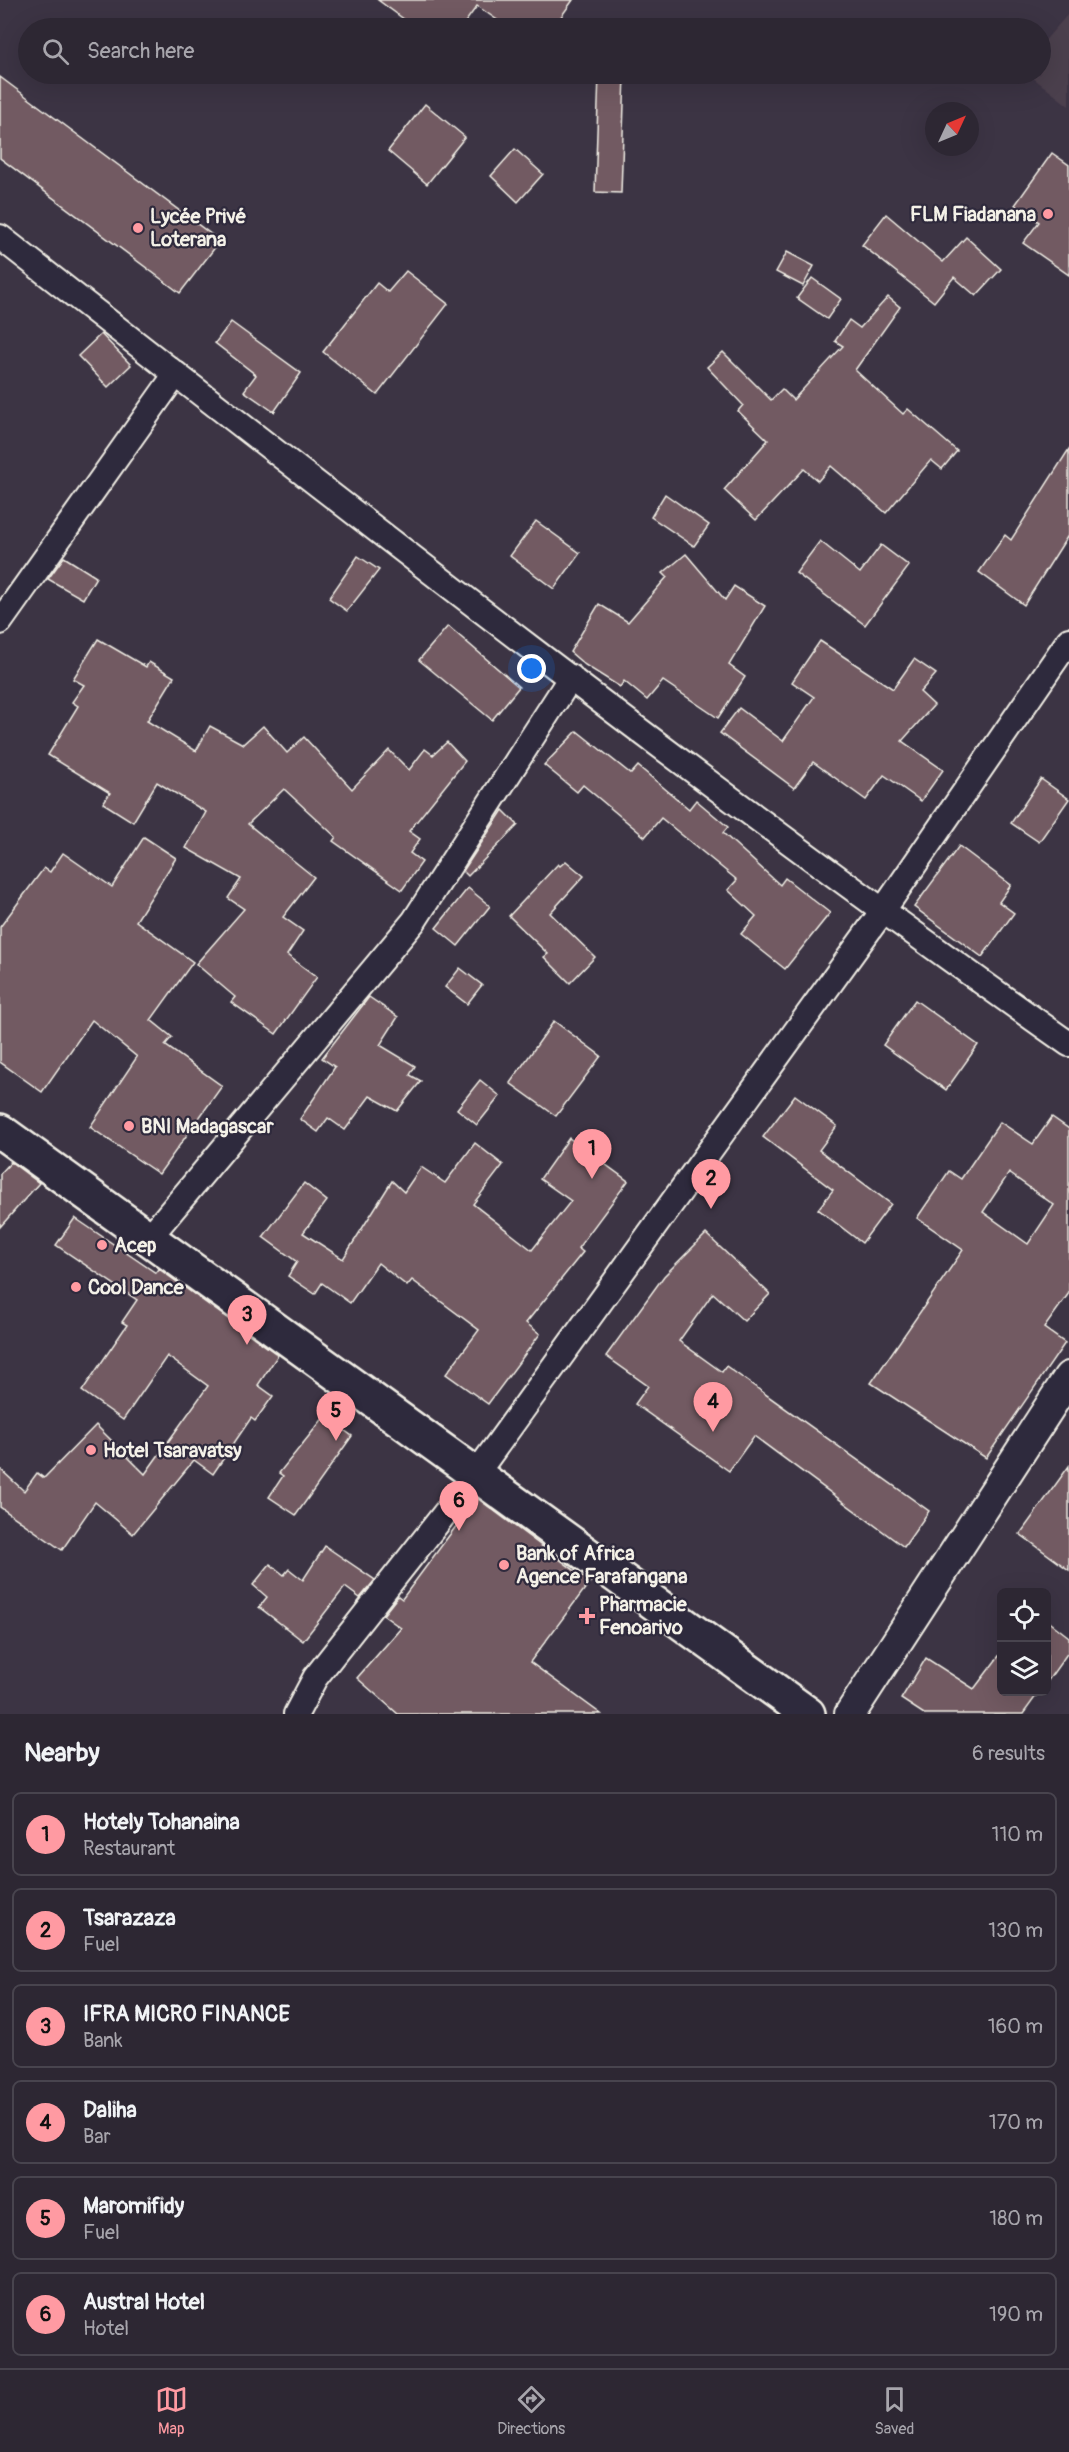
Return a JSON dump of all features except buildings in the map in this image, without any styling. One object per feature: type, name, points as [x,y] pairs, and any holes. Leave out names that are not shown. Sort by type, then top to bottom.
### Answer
[{"type":"main road","points":[[0,1131],[147,1240],[808,1714]]},
{"type":"street","points":[[0,237],[571,677],[882,912],[1069,1044]]},
{"type":"street","points":[[0,622],[176,374]]},
{"type":"street","points":[[296,1714],[315,1678],[476,1474],[882,912],[1069,640]]},
{"type":"street","points":[[147,1240],[414,921],[571,677]]},
{"type":"street","points":[[850,1714],[1069,1377]]},
{"type":"shaded area","points":[[1069,13],[1069,106],[1041,84],[1051,84],[1051,34]]},
{"type":"place","name":"FLM Fiadanana","points":[[1048,214]]},
{"type":"place","name":"Lycée Privé Loterana","points":[[138,228]]},
{"type":"place","name":"BNI Madagascar","points":[[129,1126]]},
{"type":"place","name":"Hotely Tohanaina","points":[[592,1179]]},
{"type":"place","name":"Tsarazaza","points":[[711,1209]]},
{"type":"place","name":"Acep","points":[[102,1245]]},
{"type":"place","name":"Cool Dance","points":[[76,1287]]},
{"type":"place","name":"IFRA MICRO FINANCE","points":[[247,1345]]},
{"type":"place","name":"Daliha","points":[[713,1432]]},
{"type":"place","name":"Maromifidy","points":[[336,1441]]},
{"type":"place","name":"Hotel Tsaravatsy","points":[[91,1450]]},
{"type":"place","name":"Austral Hotel","points":[[459,1531]]},
{"type":"place","name":"Bank of Africa Agence Farafangana","points":[[504,1565]]},
{"type":"place","name":"Pharmacie Fenoarivo","points":[[587,1616]]}]
